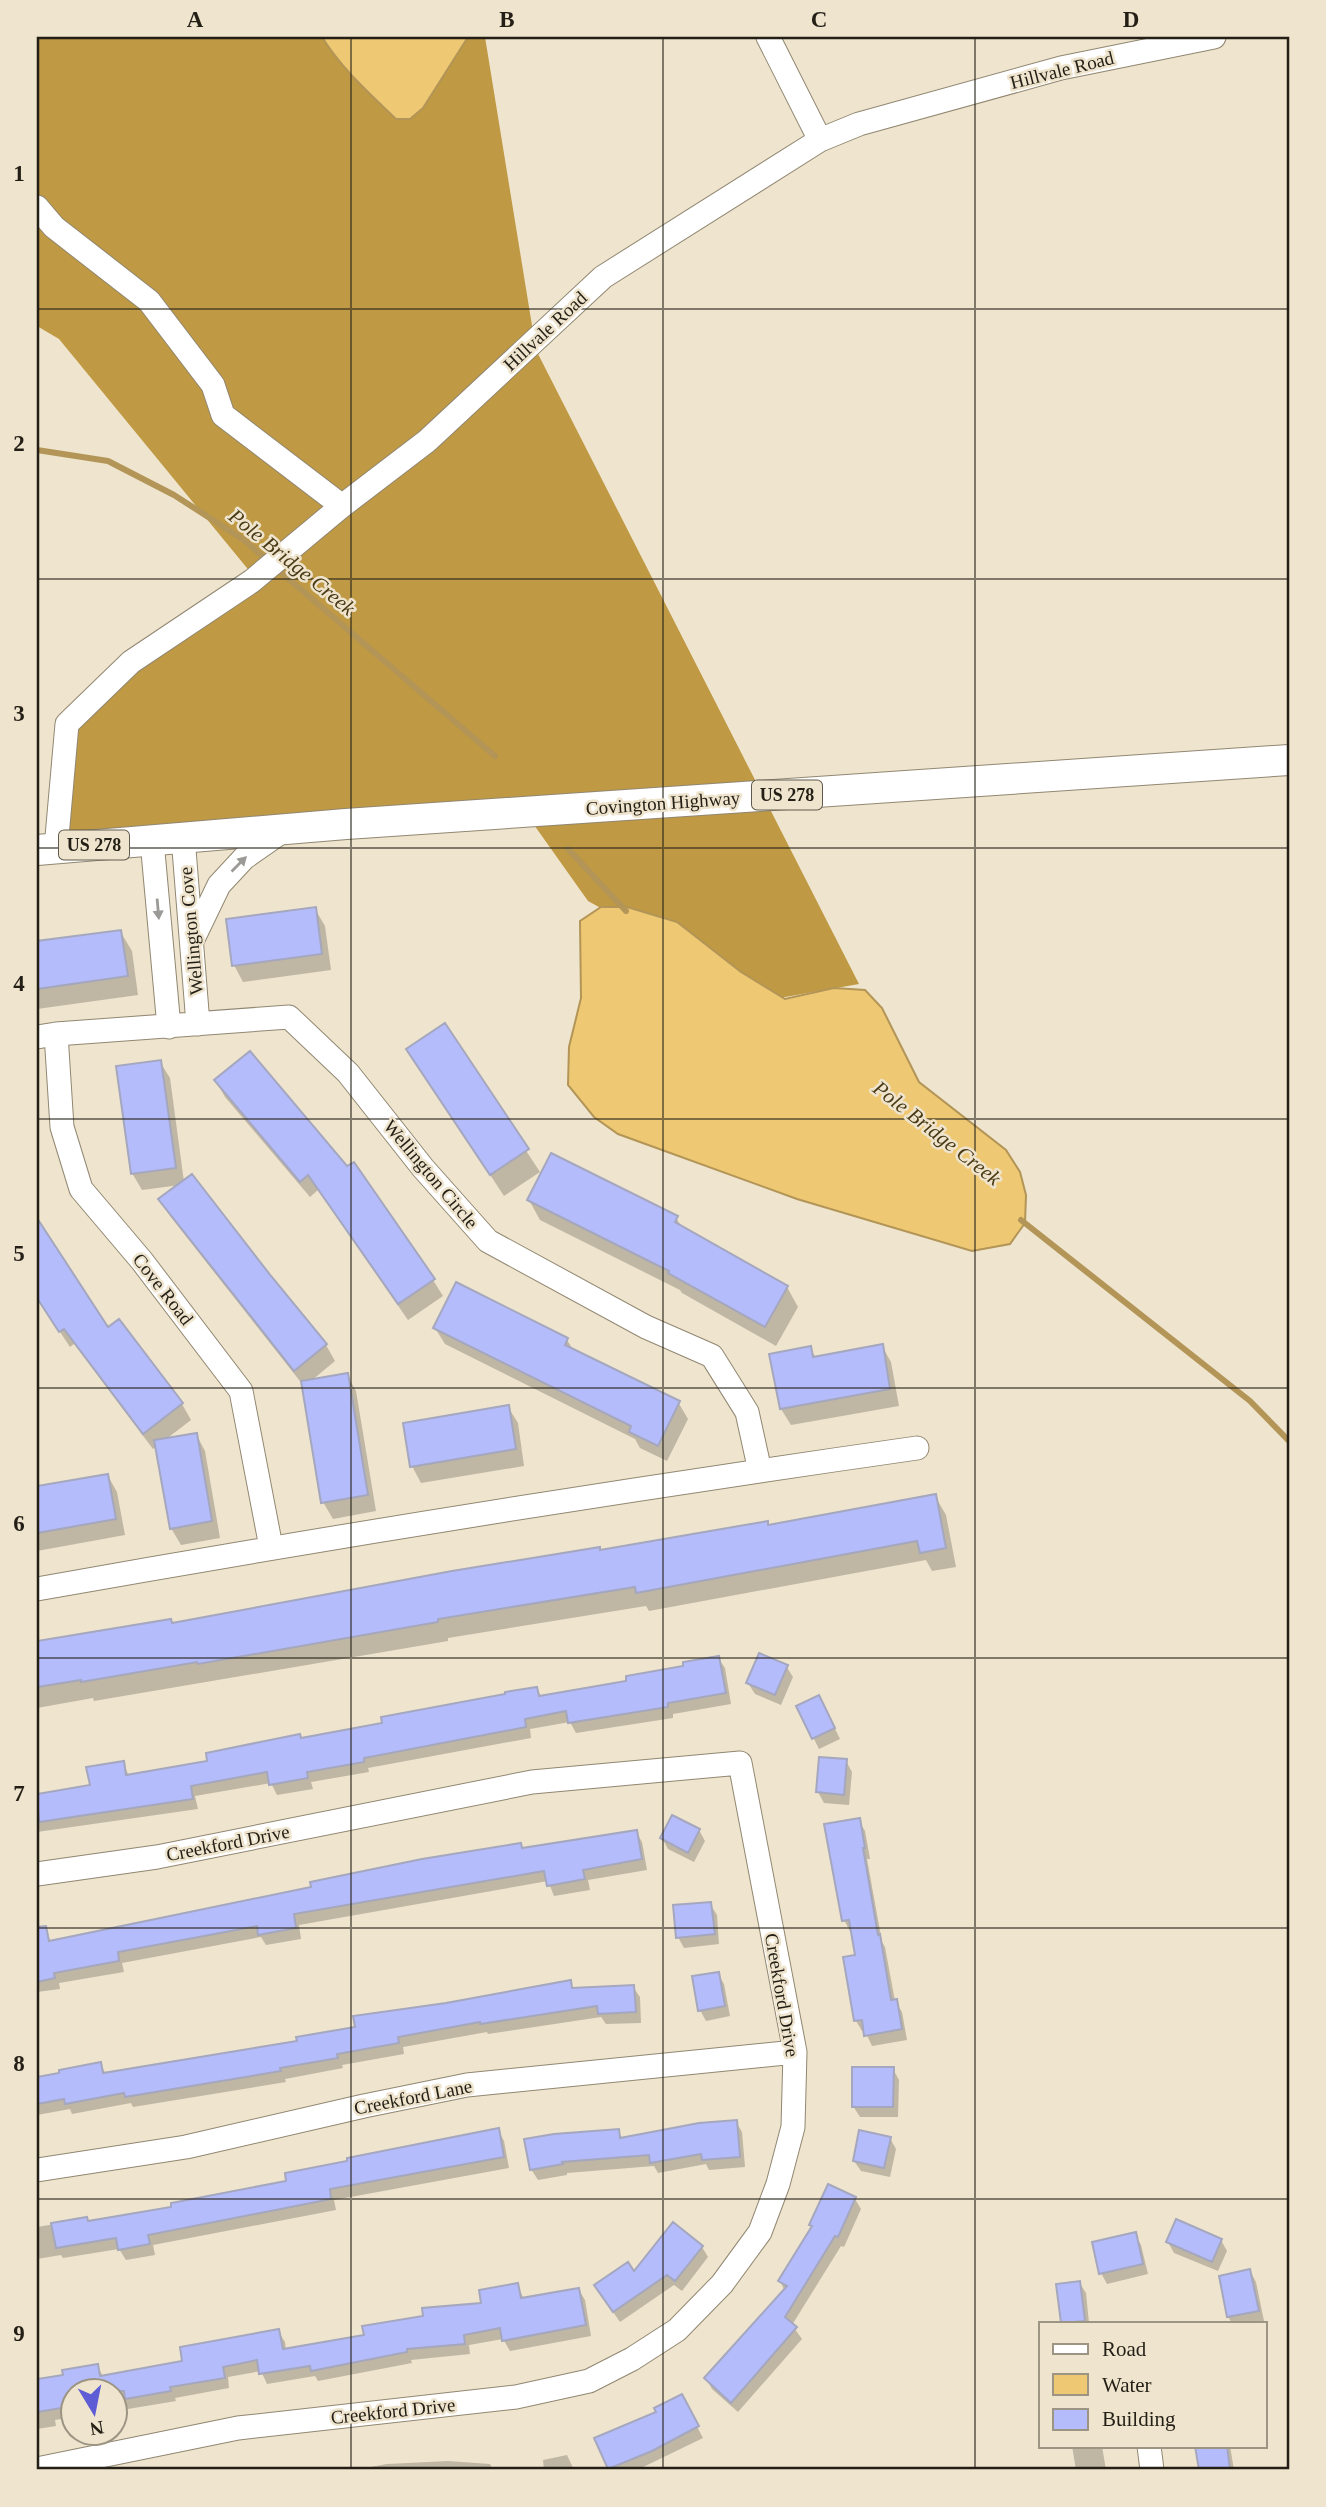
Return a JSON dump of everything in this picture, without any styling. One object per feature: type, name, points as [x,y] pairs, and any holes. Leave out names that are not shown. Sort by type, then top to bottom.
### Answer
[{"type":"main road","name":"Covington Highway","points":[[46,849],[1289,760]]},
{"type":"street","points":[[768,37],[820,141]]},
{"type":"street","name":"Hillvale Road","points":[[46,849],[67,724],[131,662],[252,581],[342,506],[427,441],[603,277],[820,141],[859,124],[1061,68],[1214,37]]},
{"type":"street","points":[[37,206],[54,226],[149,301],[214,385],[223,415],[342,506]]},
{"type":"street","points":[[192,942],[219,885],[244,858],[284,830]]},
{"type":"street","name":"Wellington Cove","points":[[183,838],[198,1024]]},
{"type":"street","name":"Wellington Cove","points":[[152,841],[169,1027]]},
{"type":"street","name":"Wellington Circle","points":[[47,1035],[289,1017],[348,1073],[423,1168],[488,1241],[646,1327],[712,1356],[747,1412],[760,1471]]},
{"type":"street","name":"Cove Road","points":[[47,1035],[62,1127],[81,1189],[142,1261],[241,1391],[271,1547]]},
{"type":"street","points":[[37,1589],[271,1547],[917,1448]]},
{"type":"street","name":"Creekford Drive","points":[[37,1874],[157,1857],[532,1782],[740,1763],[795,2052],[793,2127],[778,2184],[760,2232],[722,2284],[677,2330],[632,2359],[589,2381],[516,2397],[238,2428],[37,2469]]},
{"type":"street","name":"Creekford Lane","points":[[37,2170],[186,2147],[467,2085],[795,2052]]},
{"type":"street","points":[[1149,2448],[1152,2470]]},
{"type":"shaded area","points":[[37,37],[485,37],[536,350],[859,984],[768,1000],[588,901],[527,815],[59,833],[67,724],[256,579],[59,339],[37,326]]},
{"type":"water","points":[[322,37],[468,37],[423,108],[410,119],[396,119],[347,70]]},
{"type":"water","points":[[601,907],[627,907],[677,922],[741,972],[785,999],[834,988],[865,990],[882,1008],[919,1082],[1006,1150],[1020,1172],[1026,1195],[1025,1223],[1010,1244],[972,1251],[797,1199],[618,1134],[594,1117],[568,1085],[569,1047],[581,998],[580,921]]},
{"type":"building","points":[[316,907],[322,954],[232,966],[226,919]]},
{"type":"building","points":[[121,930],[128,976],[37,989],[37,941]]},
{"type":"building","points":[[445,1023],[529,1149],[490,1175],[406,1049]]},
{"type":"building","points":[[250,1051],[347,1166],[354,1162],[435,1279],[398,1304],[308,1175],[300,1182],[214,1080]]},
{"type":"building","points":[[161,1060],[176,1168],[131,1174],[116,1066]]},
{"type":"building","points":[[551,1153],[678,1216],[675,1222],[788,1286],[765,1327],[668,1273],[669,1271],[527,1200]]},
{"type":"building","points":[[192,1174],[327,1344],[294,1371],[158,1199]]},
{"type":"building","points":[[37,1218],[108,1327],[119,1319],[183,1403],[143,1434],[64,1329],[59,1332],[37,1298]]},
{"type":"building","points":[[456,1282],[568,1338],[565,1345],[680,1401],[658,1446],[629,1432],[631,1426],[433,1328]]},
{"type":"building","points":[[883,1344],[890,1389],[780,1409],[769,1354],[811,1346],[813,1357]]},
{"type":"building","points":[[348,1373],[368,1495],[321,1503],[301,1381]]},
{"type":"building","points":[[509,1405],[516,1449],[410,1467],[403,1423]]},
{"type":"building","points":[[197,1433],[212,1521],[170,1529],[154,1440]]},
{"type":"building","points":[[108,1474],[116,1519],[37,1533],[37,1486]]},
{"type":"building","points":[[936,1494],[946,1548],[920,1553],[917,1541],[636,1593],[635,1587],[438,1619],[438,1622],[198,1664],[197,1662],[37,1687],[37,1641],[171,1619],[172,1623],[452,1571],[600,1547],[600,1550],[768,1521],[768,1525]]},
{"type":"building","points":[[759,1653],[788,1665],[775,1695],[746,1683]]},
{"type":"building","points":[[719,1656],[726,1693],[668,1703],[668,1707],[568,1723],[566,1711],[525,1719],[526,1727],[364,1758],[364,1762],[307,1772],[308,1778],[269,1785],[267,1772],[191,1786],[193,1799],[39,1822],[37,1794],[90,1785],[86,1767],[124,1761],[126,1775],[207,1761],[206,1753],[300,1734],[301,1738],[382,1723],[381,1717],[537,1687],[539,1696],[626,1681],[626,1676],[683,1666],[683,1662]]},
{"type":"building","points":[[819,1695],[835,1728],[812,1739],[796,1706]]},
{"type":"building","points":[[819,1757],[847,1759],[844,1795],[816,1792]]},
{"type":"building","points":[[672,1815],[700,1829],[688,1853],[660,1838]]},
{"type":"building","points":[[860,1818],[878,1935],[880,1934],[891,2000],[897,1999],[902,2029],[864,2036],[862,2020],[854,2021],[843,1957],[855,1955],[849,1920],[842,1921],[824,1824]]},
{"type":"building","points":[[637,1830],[642,1859],[583,1870],[585,1879],[547,1886],[544,1871],[294,1914],[296,1928],[258,1935],[257,1926],[118,1952],[119,1961],[54,1973],[55,1978],[37,1982],[37,1927],[46,1926],[49,1941],[311,1887],[310,1882],[422,1859],[521,1843],[522,1848]]},
{"type":"building","points":[[711,1902],[715,1934],[676,1938],[673,1905]]},
{"type":"building","points":[[719,1972],[725,2006],[698,2011],[692,1976]]},
{"type":"building","points":[[571,1980],[572,1988],[634,1985],[636,2012],[598,2014],[597,2006],[480,2022],[398,2037],[399,2043],[337,2054],[338,2058],[280,2068],[281,2071],[125,2097],[124,2093],[65,2104],[64,2099],[37,2104],[37,2077],[59,2073],[59,2070],[101,2062],[103,2073],[297,2041],[296,2037],[355,2027],[353,2016],[446,2003]]},
{"type":"building","points":[[852,2067],[894,2067],[893,2107],[852,2107]]},
{"type":"building","points":[[737,2120],[740,2157],[702,2160],[701,2154],[650,2163],[649,2155],[562,2162],[563,2164],[530,2170],[524,2139],[619,2129],[620,2138],[699,2123]]},
{"type":"building","points":[[499,2128],[504,2157],[330,2189],[331,2199],[148,2235],[150,2244],[118,2250],[116,2238],[56,2248],[51,2223],[87,2217],[88,2221],[171,2207],[171,2203],[286,2181],[285,2173],[347,2161],[347,2158]]},
{"type":"building","points":[[859,2130],[891,2137],[884,2168],[853,2161]]},
{"type":"building","points":[[828,2184],[856,2197],[838,2237],[835,2236],[785,2317],[797,2327],[731,2403],[704,2378],[787,2286],[778,2281],[812,2226],[809,2225]]},
{"type":"building","points":[[1176,2219],[1222,2239],[1212,2262],[1166,2242]]},
{"type":"building","points":[[673,2222],[703,2246],[675,2281],[667,2275],[613,2312],[594,2285],[628,2262],[634,2271]]},
{"type":"building","points":[[1136,2232],[1143,2264],[1099,2274],[1092,2242]]},
{"type":"building","points":[[1250,2269],[1259,2311],[1227,2317],[1219,2276]]},
{"type":"building","points":[[1080,2281],[1085,2321],[1061,2322],[1056,2284]]},
{"type":"building","points":[[518,2283],[521,2298],[579,2288],[586,2325],[502,2341],[500,2328],[464,2335],[465,2344],[407,2349],[407,2352],[311,2371],[310,2366],[259,2374],[257,2360],[223,2367],[225,2378],[170,2387],[171,2391],[130,2398],[130,2378],[60,2378],[60,2408],[37,2412],[37,2379],[63,2375],[62,2370],[98,2364],[100,2376],[182,2361],[180,2347],[279,2329],[283,2349],[364,2335],[362,2326],[423,2316],[422,2308],[481,2303],[479,2290]]},
{"type":"building","points":[[682,2394],[699,2426],[652,2451],[608,2469],[594,2438],[656,2412],[654,2408]]},
{"type":"building","points":[[1195,2448],[1227,2448],[1230,2470],[1199,2470]]},
{"type":"waterway","name":"Pole Bridge Creek","points":[[37,450],[108,461],[174,495],[244,540],[268,561]]},
{"type":"waterway","name":"Pole Bridge Creek","points":[[276,568],[495,756]]},
{"type":"waterway","name":"Pole Bridge Creek","points":[[568,849],[626,911]]},
{"type":"waterway","name":"Pole Bridge Creek","points":[[1021,1220],[1250,1401],[1289,1441]]}]
